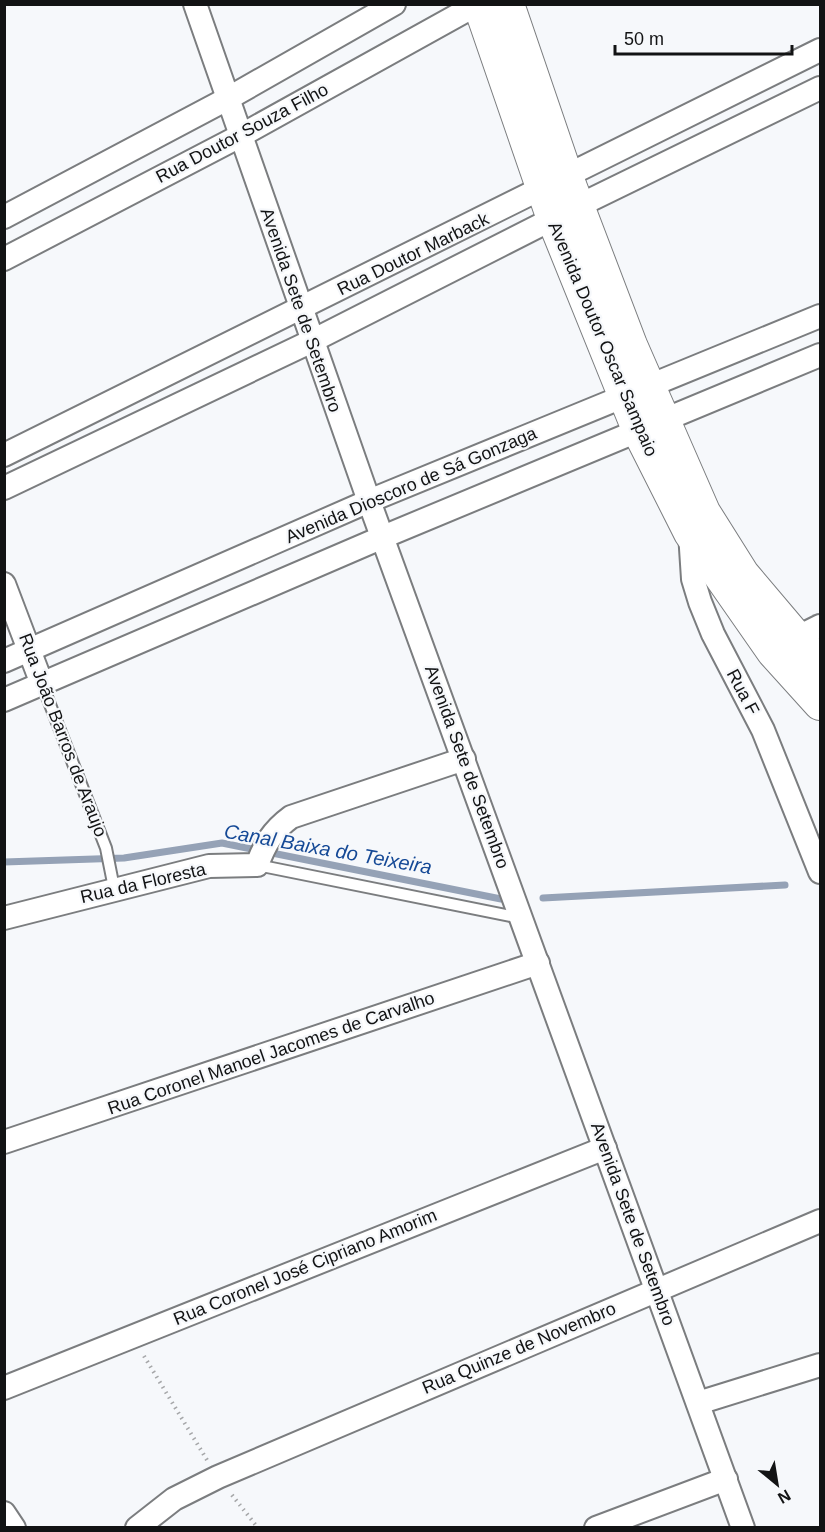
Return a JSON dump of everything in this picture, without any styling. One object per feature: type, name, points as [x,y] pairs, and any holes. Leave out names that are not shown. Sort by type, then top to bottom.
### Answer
[{"type":"main road","name":"Avenida Doutor Oscar Sampaio","points":[[478,4],[555,183],[651,427],[697,523],[796,638]]},
{"type":"main road","name":"Avenida Doutor Oscar Sampaio","points":[[508,4],[555,183]]},
{"type":"main road","points":[[796,638],[820,665]]},
{"type":"main road","points":[[796,638],[820,704]]},
{"type":"street","name":"Avenida Sete de Setembro","points":[[195,4],[300,310],[743,1527]]},
{"type":"street","name":"Rua Doutor Souza Filho","points":[[4,217],[227,99],[394,4]]},
{"type":"street","name":"Rua Doutor Souza Filho","points":[[4,259],[240,136],[478,4]]},
{"type":"street","name":"Rua Doutor Marback","points":[[4,454],[300,310],[820,50]]},
{"type":"street","name":"Rua Doutor Marback","points":[[4,488],[312,341],[566,212],[820,88]]},
{"type":"street","name":"Avenida Dioscoro de Sá Gonzaga","points":[[4,661],[369,501],[637,393],[820,315]]},
{"type":"street","name":"Avenida Dioscoro de Sá Gonzaga","points":[[4,700],[254,591],[820,355]]},
{"type":"street","name":"Rua F","points":[[697,523],[693,579],[700,602],[713,634],[763,730],[820,872]]},
{"type":"street","points":[[240,557],[254,591]]},
{"type":"street","name":"Rua João Barros de Araujo","points":[[4,585],[42,684]]},
{"type":"street","points":[[261,855],[275,829],[306,810],[464,759]]},
{"type":"street","name":"Rua da Floresta","points":[[4,918],[112,877],[209,866],[261,855]]},
{"type":"street","name":"Rua Coronel Manoel Jacomes de Carvalho","points":[[4,1142],[538,963]]},
{"type":"street","name":"Rua Coronel José Cipriano Amorim","points":[[4,1388],[605,1148]]},
{"type":"street","name":"Rua Quinze de Novembro","points":[[137,1527],[174,1499],[218,1477],[820,1221]]},
{"type":"street","points":[[698,1403],[820,1365]]},
{"type":"street","points":[[596,1527],[726,1479]]},
{"type":"street","points":[[4,1513],[14,1527]]},
{"type":"lane","name":"Rua João Barros de Araujo","points":[[42,684],[106,848],[112,877]]},
{"type":"lane","points":[[261,855],[522,918]]},
{"type":"path","points":[[132,1335],[218,1477],[258,1527]]},
{"type":"waterway","name":"Canal Baixa do Teixeira","points":[[4,862],[124,858],[222,843],[501,899]]},
{"type":"waterway","name":"Canal Baixa do Teixeira","points":[[543,898],[785,885]]}]
